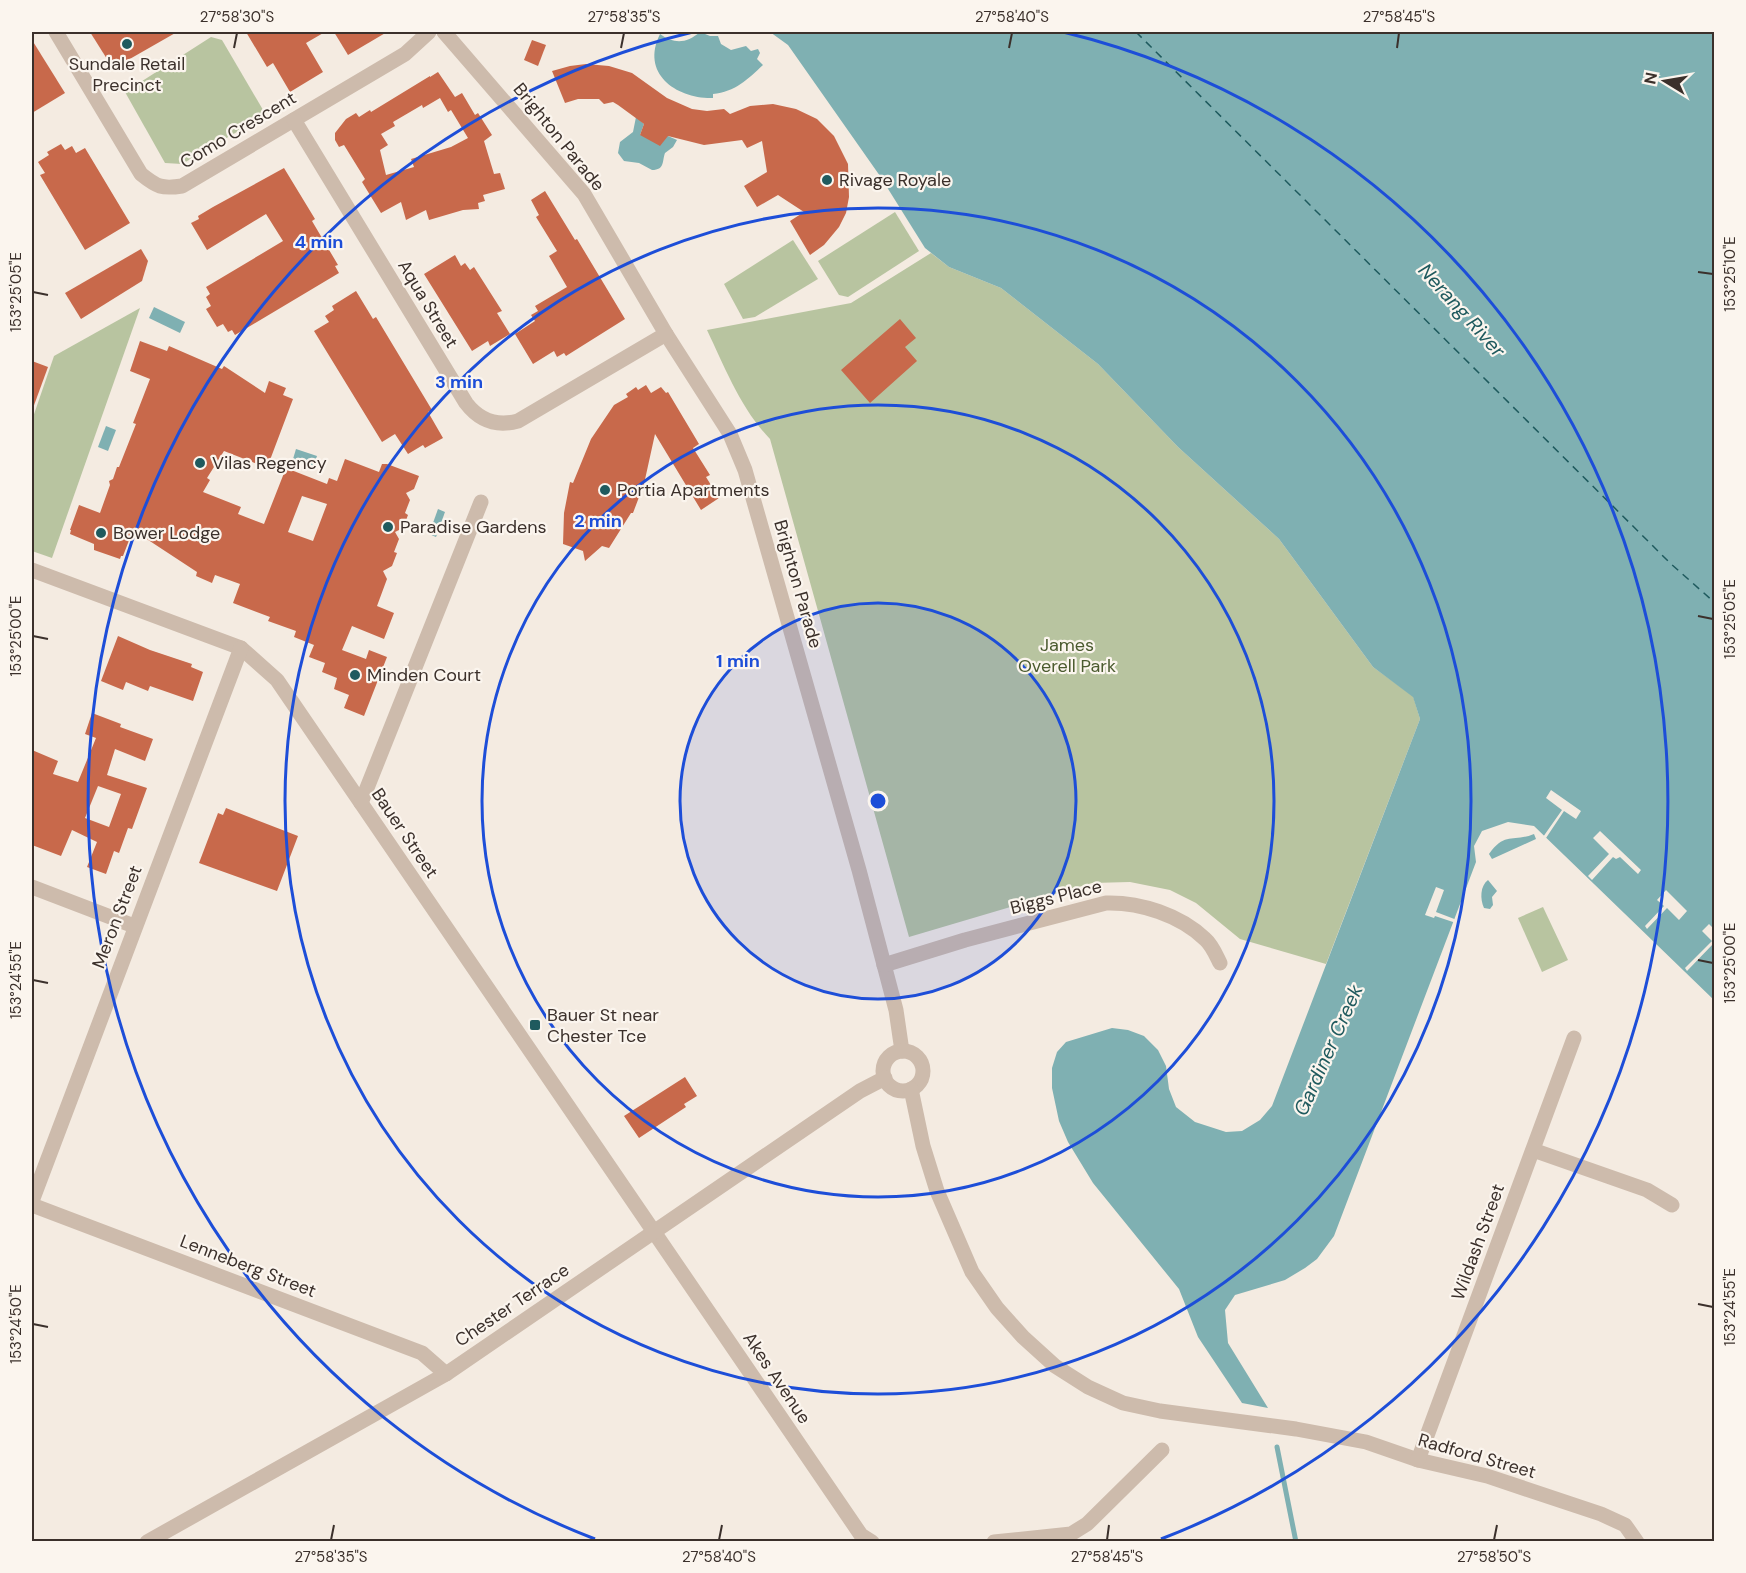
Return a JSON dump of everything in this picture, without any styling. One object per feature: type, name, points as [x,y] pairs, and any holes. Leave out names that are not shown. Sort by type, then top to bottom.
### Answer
[{"type":"street","name":"Como Crescent","points":[[56,32],[141,174],[153,184],[165,188],[182,186],[294,120],[405,54],[429,32]]},
{"type":"street","name":"Brighton Parade","points":[[444,32],[584,194],[666,334],[730,434],[745,470],[859,870],[896,1010],[902,1051]]},
{"type":"street","name":"Aqua Street","points":[[294,120],[466,403],[480,416],[499,424],[518,421],[666,334]]},
{"type":"street","points":[[361,803],[481,502]]},
{"type":"street","name":"Bauer Street","points":[[32,570],[241,648],[277,680],[653,1233]]},
{"type":"street","name":"Meron Street","points":[[32,1203],[134,926],[241,648]]},
{"type":"street","points":[[32,887],[134,926]]},
{"type":"street","name":"Biggs Place","points":[[884,964],[1106,903],[1124,902],[1182,922],[1207,940],[1220,963]]},
{"type":"street","name":"Wildash Street","points":[[1418,1460],[1574,1038]]},
{"type":"street","points":[[902,1051],[915,1056],[922,1067],[921,1080],[911,1089],[902,1091],[896,1089],[888,1084],[885,1078],[883,1071],[886,1062],[893,1054],[902,1051]]},
{"type":"street","name":"Chester Terrace","points":[[147,1542],[446,1374],[860,1091],[885,1078]]},
{"type":"street","name":"Radford Street","points":[[911,1089],[923,1146],[937,1191],[972,1272],[997,1308],[1023,1337],[1055,1366],[1088,1387],[1123,1403],[1160,1411],[1296,1429],[1366,1442],[1418,1460],[1487,1476],[1601,1514],[1625,1525],[1637,1542]]},
{"type":"street","points":[[1533,1150],[1647,1190],[1672,1205]]},
{"type":"street","name":"Lenneberg Street","points":[[32,1203],[422,1353],[446,1374]]},
{"type":"street","name":"Akes Avenue","points":[[653,1233],[861,1535],[872,1542]]},
{"type":"street","points":[[994,1542],[1071,1534],[1087,1524],[1162,1450]]},
{"type":"green space","points":[[211,37],[222,40],[266,115],[182,164],[165,163],[125,92]]},
{"type":"green space","points":[[895,212],[919,251],[848,297],[839,295],[818,261]]},
{"type":"green space","points":[[793,240],[818,279],[755,317],[743,319],[724,284]]},
{"type":"green space","name":"James Overell Park","points":[[931,253],[949,267],[1001,288],[1098,364],[1178,447],[1279,539],[1373,667],[1413,696],[1420,719],[1326,964],[1240,939],[1196,903],[1170,890],[1130,882],[1092,883],[909,937],[770,439],[750,415],[707,330],[851,303]]},
{"type":"green space","points":[[140,308],[52,558],[32,551],[32,420],[54,356]]},
{"type":"green space","points":[[1543,907],[1568,960],[1542,972],[1518,918]]},
{"type":"water","points":[[700,32],[718,36],[721,44],[731,50],[746,46],[751,51],[758,49],[760,53],[757,59],[763,65],[741,84],[728,91],[713,94],[713,98],[687,94],[675,89],[658,72],[655,61],[655,48],[660,34],[670,40],[685,41]]},
{"type":"water","name":"Nerang River","points":[[770,32],[1714,32],[1714,1000],[1534,826],[1508,822],[1482,831],[1474,846],[1476,862],[1334,1236],[1317,1259],[1305,1268],[1285,1280],[1235,1295],[1225,1310],[1228,1343],[1268,1408],[1242,1403],[1198,1337],[1179,1289],[1093,1183],[1068,1142],[1059,1121],[1052,1088],[1052,1068],[1057,1052],[1066,1042],[1112,1028],[1128,1030],[1144,1036],[1158,1050],[1166,1066],[1169,1089],[1176,1107],[1195,1122],[1226,1132],[1242,1131],[1260,1120],[1272,1106],[1420,719],[1413,697],[1373,667],[1279,539],[1178,447],[1098,364],[1001,288],[949,267],[925,248],[880,176],[788,45]]},
{"type":"water","points":[[636,117],[644,124],[640,135],[668,136],[677,140],[673,147],[665,153],[662,164],[656,170],[639,163],[624,161],[618,153],[620,142],[633,132]]},
{"type":"water","points":[[154,307],[185,322],[180,333],[149,318]]},
{"type":"water","points":[[106,426],[116,430],[108,451],[98,447]]},
{"type":"water","points":[[296,449],[317,456],[314,466],[293,459]]},
{"type":"water","points":[[438,509],[445,512],[436,537],[429,534]]},
{"type":"water","points":[[1534,834],[1536,839],[1492,859],[1489,854],[1500,842]]},
{"type":"water","points":[[1488,880],[1497,891],[1492,897],[1493,905],[1490,909],[1484,908],[1481,897],[1483,886]]},
{"type":"pier","points":[[1551,790],[1581,811],[1576,819],[1564,811],[1546,838],[1543,837],[1562,810],[1546,798]]},
{"type":"pier","points":[[1600,831],[1641,870],[1638,874],[1620,857],[1616,859],[1613,857],[1592,880],[1588,876],[1609,854],[1593,838]]},
{"type":"pier","points":[[1436,887],[1444,890],[1436,912],[1457,920],[1456,923],[1425,915]]},
{"type":"pier","points":[[1666,890],[1687,911],[1679,920],[1667,908],[1647,929],[1645,926],[1664,906],[1657,900]]},
{"type":"pier","points":[[1709,924],[1714,929],[1714,943],[1687,971],[1685,968],[1712,941],[1702,931]]},
{"type":"building","name":"Sundale Retail Precinct","points":[[90,32],[177,32],[121,64],[107,59]]},
{"type":"building","points":[[246,32],[277,32],[278,34],[282,32],[325,32],[306,43],[323,72],[290,92],[273,63],[267,67]]},
{"type":"building","points":[[334,32],[387,32],[348,55]]},
{"type":"building","points":[[32,40],[65,93],[32,113]]},
{"type":"building","points":[[532,40],[546,45],[538,66],[524,60]]},
{"type":"building","points":[[586,64],[609,66],[632,73],[667,98],[692,109],[707,111],[724,109],[730,114],[750,106],[773,104],[796,109],[817,119],[834,136],[848,164],[849,197],[846,213],[839,227],[824,245],[810,255],[790,221],[804,212],[778,195],[757,207],[744,186],[767,172],[762,141],[747,148],[742,140],[704,145],[668,136],[660,146],[640,135],[644,124],[613,102],[604,104],[599,99],[578,99],[565,103],[552,71]]},
{"type":"building","points":[[438,72],[455,97],[462,93],[475,115],[478,113],[492,135],[484,141],[494,174],[500,173],[505,189],[483,195],[485,201],[478,203],[479,209],[463,210],[429,220],[426,210],[406,220],[401,202],[381,213],[362,182],[365,179],[344,145],[339,147],[335,140],[335,133],[346,119],[356,113],[359,117],[370,110],[371,112]],"holes":[[[440,98],[448,112],[451,110],[468,138],[451,147],[411,159],[414,167],[386,175],[380,150],[388,145],[381,134],[395,126],[393,122],[422,105],[423,108]]]},
{"type":"building","points":[[61,144],[65,150],[72,146],[76,153],[85,148],[130,223],[85,250],[40,175],[45,173],[38,162],[49,155],[47,152]]},
{"type":"building","points":[[284,168],[315,219],[312,221],[338,265],[335,266],[339,273],[235,335],[232,330],[228,332],[223,324],[217,327],[206,309],[211,306],[206,297],[210,294],[206,287],[283,241],[266,214],[207,250],[191,223],[213,207]]},
{"type":"building","points":[[545,191],[625,319],[566,356],[564,353],[557,357],[554,351],[533,364],[515,334],[535,321],[531,315],[538,311],[535,306],[567,287],[549,256],[557,251],[536,217],[539,215],[531,200]]},
{"type":"building","points":[[141,249],[148,261],[142,281],[81,319],[65,293]]},
{"type":"building","points":[[455,255],[461,266],[465,263],[470,270],[474,267],[502,311],[497,313],[510,334],[490,346],[488,341],[472,351],[424,274]]},
{"type":"building","points":[[356,291],[373,319],[376,317],[432,410],[428,412],[443,438],[425,448],[423,445],[408,454],[395,434],[382,442],[314,331],[329,322],[325,316],[334,310],[332,306]]},
{"type":"building","points":[[900,319],[916,338],[905,347],[917,361],[870,403],[841,370]]},
{"type":"building","points":[[140,341],[167,351],[169,346],[222,369],[224,366],[265,393],[269,381],[286,388],[283,395],[293,399],[270,460],[260,456],[257,464],[224,451],[207,478],[210,480],[203,492],[241,507],[238,514],[264,524],[286,468],[327,484],[329,478],[337,481],[345,459],[379,472],[382,464],[387,464],[419,476],[414,489],[406,493],[410,500],[405,513],[408,515],[403,528],[395,532],[399,539],[394,552],[397,553],[392,566],[383,571],[387,579],[377,606],[394,613],[384,639],[352,626],[342,650],[366,659],[369,650],[387,657],[364,716],[344,708],[349,695],[334,689],[337,678],[322,672],[325,663],[309,657],[314,645],[294,637],[296,631],[268,621],[270,617],[233,603],[240,584],[215,575],[212,583],[196,576],[197,572],[133,530],[120,559],[94,550],[94,544],[70,534],[79,505],[100,513],[110,485],[109,481],[113,479],[119,467],[136,424],[133,423],[150,379],[130,371]],"holes":[[[302,496],[327,504],[313,541],[288,532]]]},
{"type":"building","points":[[32,361],[48,367],[33,408],[32,407]]},
{"type":"building","name":"Portia Apartments","points":[[646,385],[651,393],[661,387],[666,393],[668,392],[699,444],[693,448],[710,475],[706,477],[719,498],[701,510],[655,434],[644,484],[633,513],[609,548],[602,546],[585,561],[583,551],[563,544],[564,513],[570,482],[573,483],[591,439],[614,405],[628,397],[626,394],[636,387],[638,390]]},
{"type":"building","points":[[118,636],[192,664],[191,667],[203,672],[193,701],[150,686],[148,691],[126,682],[123,690],[101,681]]},
{"type":"building","points":[[92,713],[121,724],[120,727],[153,739],[145,761],[115,749],[107,775],[147,788],[132,829],[128,828],[119,853],[114,851],[106,874],[87,867],[97,842],[72,830],[61,856],[32,845],[32,750],[58,761],[53,774],[78,782],[96,738],[85,734]],"holes":[[[98,786],[121,794],[109,827],[85,818]]]},
{"type":"building","points":[[226,808],[298,836],[277,891],[199,863],[218,813],[223,815]]},
{"type":"building","points":[[685,1077],[697,1096],[684,1104],[686,1107],[639,1138],[624,1116]]},
{"type":"waterway","name":"Gardiner Creek","points":[[1277,1447],[1296,1542]]},
{"type":"ferry route","points":[[1136,32],[1670,563],[1714,602]]},
{"type":"place","name":"Sundale Retail Precinct","points":[[127,44]]},
{"type":"place","name":"Rivage Royale","points":[[827,180]]},
{"type":"place","name":"Vilas Regency","points":[[200,463]]},
{"type":"place","name":"Portia Apartments","points":[[605,490]]},
{"type":"place","name":"Paradise Gardens","points":[[388,527]]},
{"type":"place","name":"Bower Lodge","points":[[101,533]]},
{"type":"place","name":"Minden Court","points":[[355,675]]},
{"type":"place","name":"Bauer St near Chester Tce","points":[[535,1025]]}]
